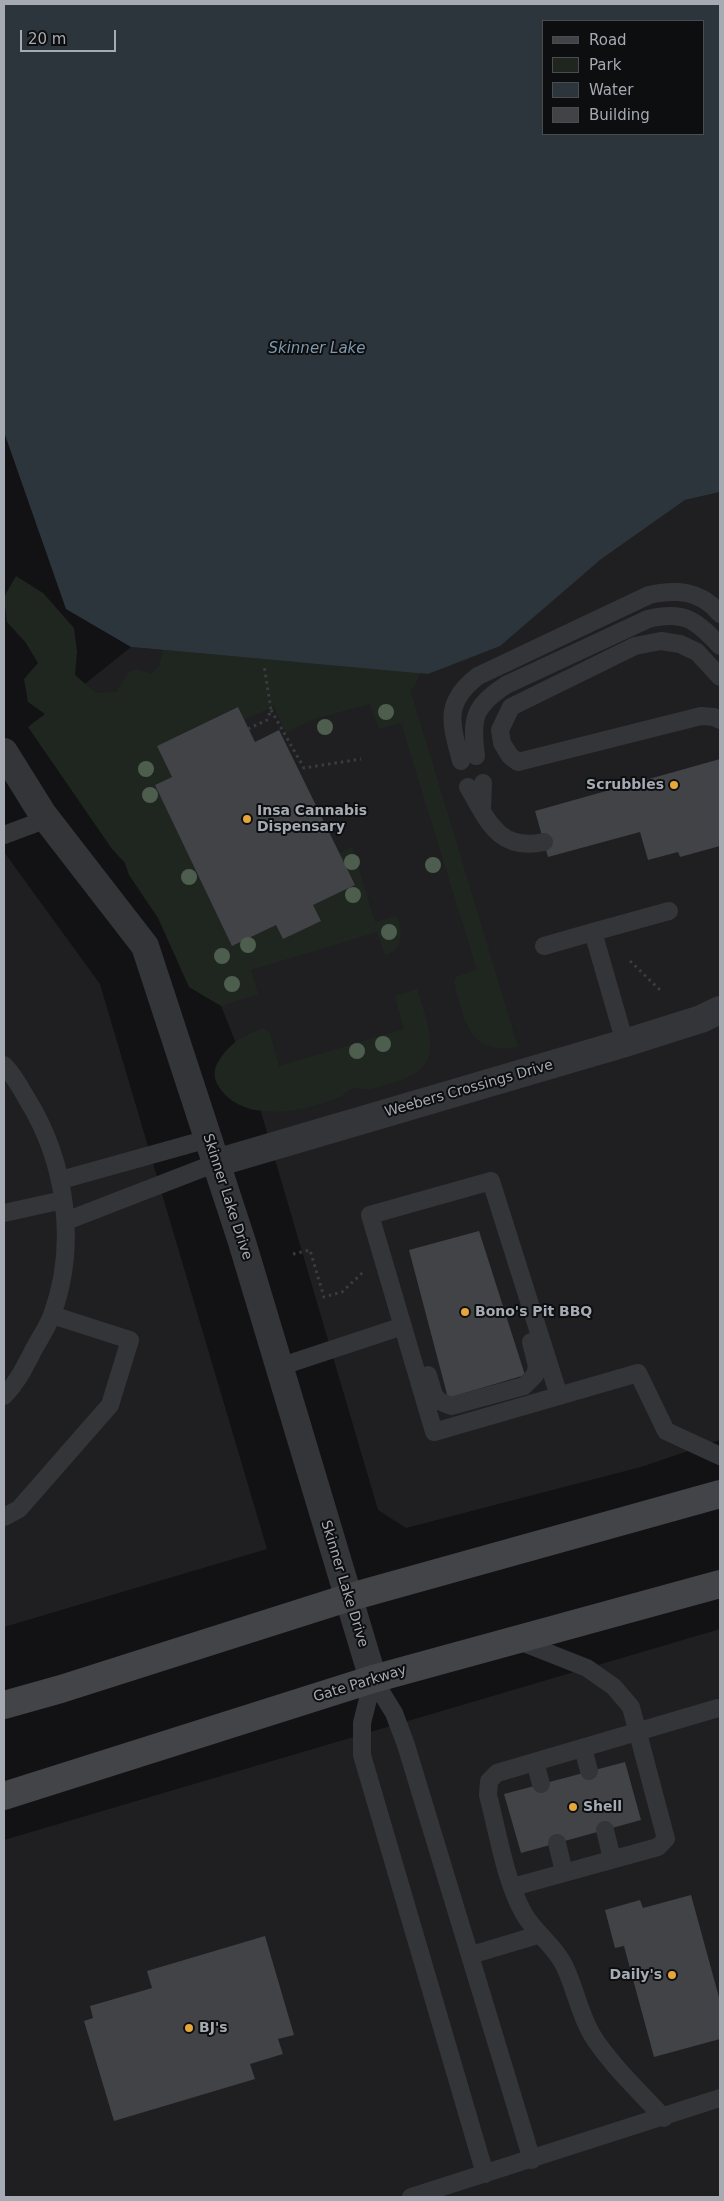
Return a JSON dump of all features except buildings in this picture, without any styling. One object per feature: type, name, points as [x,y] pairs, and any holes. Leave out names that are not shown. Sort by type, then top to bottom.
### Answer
[{"type":"main road","points":[[4,1705],[61,1689],[348,1598],[720,1494]]},
{"type":"main road","name":"Gate Parkway","points":[[4,1796],[373,1678],[720,1584]]},
{"type":"street","name":"Skinner Lake Drive","points":[[4,752],[46,820],[145,946],[212,1151],[373,1678]]},
{"type":"street","name":"Weebers Crossings Drive","points":[[212,1151],[625,1043],[701,1019],[720,1010]]},
{"type":"lane","points":[[720,614],[715,607],[686,591],[670,590],[649,595],[478,676],[463,688],[455,704],[451,724],[469,758],[476,714],[492,694],[506,685],[648,619],[669,614],[684,617],[698,625],[720,646]]},
{"type":"lane","points":[[720,677],[697,652],[680,644],[660,641],[635,646],[511,707],[500,730],[502,743],[510,756],[518,762],[701,716],[714,717],[720,720]]},
{"type":"lane","points":[[475,785],[482,812],[491,828],[502,837],[529,845],[544,842]]},
{"type":"lane","points":[[4,835],[46,820]]},
{"type":"lane","points":[[544,946],[669,911]]},
{"type":"lane","points":[[593,932],[625,1043]]},
{"type":"lane","points":[[4,1065],[11,1072],[42,1123],[61,1180],[66,1221],[64,1268],[52,1315],[16,1384],[4,1396]]},
{"type":"lane","points":[[61,1180],[212,1151]]},
{"type":"lane","points":[[66,1221],[212,1151]]},
{"type":"lane","points":[[559,1396],[491,1181],[370,1215],[434,1432],[559,1396],[638,1373],[666,1431],[720,1456]]},
{"type":"lane","points":[[4,1213],[63,1200]]},
{"type":"lane","points":[[386,1270],[403,1288],[434,1395],[439,1401],[450,1406],[459,1405],[524,1386],[535,1375],[537,1366],[494,1225],[500,1207]]},
{"type":"lane","points":[[4,1517],[19,1509],[110,1405],[130,1340],[52,1315]]},
{"type":"lane","points":[[279,1367],[403,1326]]},
{"type":"lane","points":[[513,1887],[658,1847],[666,1839],[631,1707],[614,1687],[587,1668],[516,1640]]},
{"type":"lane","points":[[373,1678],[394,1713],[406,1745],[532,2160]]},
{"type":"lane","points":[[373,1678],[362,1723],[362,1755],[485,2174]]},
{"type":"lane","points":[[664,2118],[604,2052],[592,2034],[579,2008],[564,1965],[554,1949],[538,1935],[516,1898],[488,1795],[489,1781],[497,1772],[638,1733],[718,1708]]},
{"type":"lane","points":[[583,1748],[589,1771]]},
{"type":"lane","points":[[536,1762],[541,1784]]},
{"type":"lane","points":[[605,1830],[612,1859]]},
{"type":"lane","points":[[557,1843],[564,1872]]},
{"type":"lane","points":[[471,1955],[538,1935]]},
{"type":"lane","points":[[411,2197],[664,2118],[720,2098]]},
{"type":"path","points":[[264,665],[271,710],[304,768],[361,759]]},
{"type":"path","points":[[248,729],[267,720],[271,710]]},
{"type":"path","points":[[619,924],[630,962],[660,990]]},
{"type":"path","points":[[294,1254],[310,1250],[324,1297],[342,1292],[369,1266],[386,1270]]},
{"type":"shaded area","points":[[720,492],[720,1440],[641,1467],[406,1528],[378,1510],[256,1095],[188,921],[76,691],[131,647],[428,674],[600,560],[685,500]]},
{"type":"shaded area","points":[[4,852],[100,984],[267,1549],[4,1627]]},
{"type":"shaded area","points":[[720,1629],[720,2197],[4,2197],[4,1840]]},
{"type":"green space","points":[[16,576],[43,593],[74,628],[77,652],[75,675],[96,693],[116,692],[129,672],[138,669],[151,674],[159,666],[163,650],[297,662],[425,662],[414,687],[410,689],[518,1047],[501,1048],[488,1046],[478,1040],[466,1022],[454,981],[456,977],[477,970],[401,723],[379,729],[370,704],[314,719],[286,733],[274,706],[244,720],[238,707],[157,746],[172,777],[155,785],[276,925],[283,939],[320,920],[313,905],[355,885],[339,853],[352,847],[375,922],[397,916],[401,934],[399,945],[396,949],[385,955],[377,932],[251,970],[258,994],[221,1006],[189,987],[158,918],[129,875],[125,863],[112,849],[28,727],[45,714],[28,702],[24,679],[38,663],[26,643],[7,622],[4,597]]},
{"type":"green space","points":[[417,989],[428,1029],[429,1056],[423,1067],[394,1083],[370,1089],[355,1088],[341,1096],[311,1107],[278,1112],[246,1108],[233,1101],[222,1091],[216,1081],[215,1068],[226,1051],[243,1037],[264,1028],[270,1033],[279,1066],[404,1029],[395,996]]},
{"type":"water","name":"Skinner Lake","points":[[4,4],[720,4],[720,492],[685,500],[600,560],[500,646],[428,674],[131,647],[66,609],[4,432]]},
{"type":"place","name":"Scrubbles","points":[[674,785]]},
{"type":"place","name":"Insa Cannabis Dispensary","points":[[247,819]]},
{"type":"place","name":"Bono's Pit BBQ","points":[[465,1312]]},
{"type":"place","name":"Shell","points":[[573,1807]]},
{"type":"place","name":"Daily's","points":[[672,1975]]},
{"type":"place","name":"BJ's","points":[[189,2028]]}]
